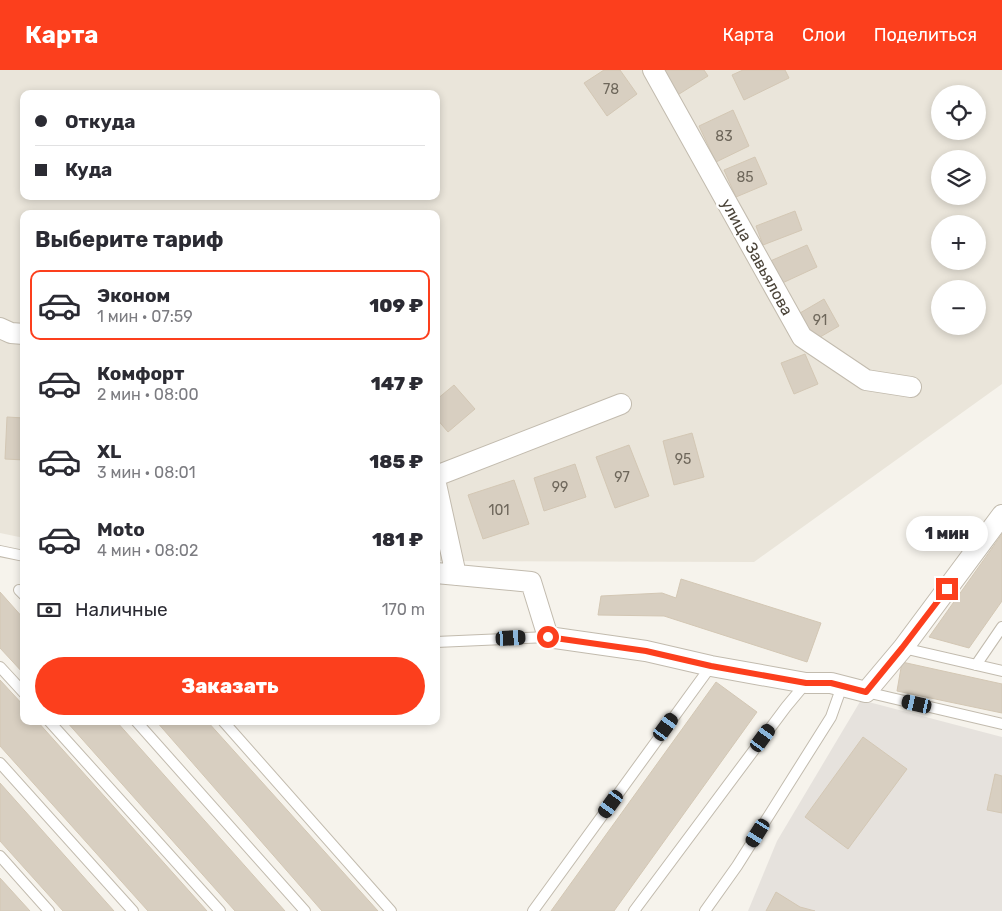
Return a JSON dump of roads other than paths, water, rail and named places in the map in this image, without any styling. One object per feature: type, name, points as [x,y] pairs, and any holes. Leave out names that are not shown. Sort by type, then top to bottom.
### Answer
[{"type":"street","name":"улица Завьялова","points":[[653,70],[802,337],[866,380],[911,387]]},
{"type":"street","points":[[0,328],[11,333],[20,334]]},
{"type":"street","points":[[440,474],[621,404]]},
{"type":"street","points":[[440,520],[446,574],[531,582],[548,637],[646,651],[711,666],[806,683],[831,683],[866,692],[902,648],[1002,514]]},
{"type":"lane","points":[[0,551],[20,555]]},
{"type":"lane","points":[[976,665],[1002,627]]},
{"type":"lane","points":[[440,642],[548,637]]},
{"type":"lane","points":[[902,648],[1002,671]]},
{"type":"lane","points":[[533,911],[711,666]]},
{"type":"lane","points":[[0,667],[20,689]]},
{"type":"lane","points":[[634,911],[786,707],[806,683]]},
{"type":"lane","points":[[705,911],[737,866],[831,717],[842,686]]},
{"type":"lane","points":[[866,692],[1002,724]]},
{"type":"lane","points":[[53,725],[220,911]]},
{"type":"lane","points":[[140,725],[305,911]]},
{"type":"lane","points":[[227,725],[391,911]]},
{"type":"lane","points":[[0,763],[133,911]]},
{"type":"lane","points":[[0,856],[49,911]]}]
